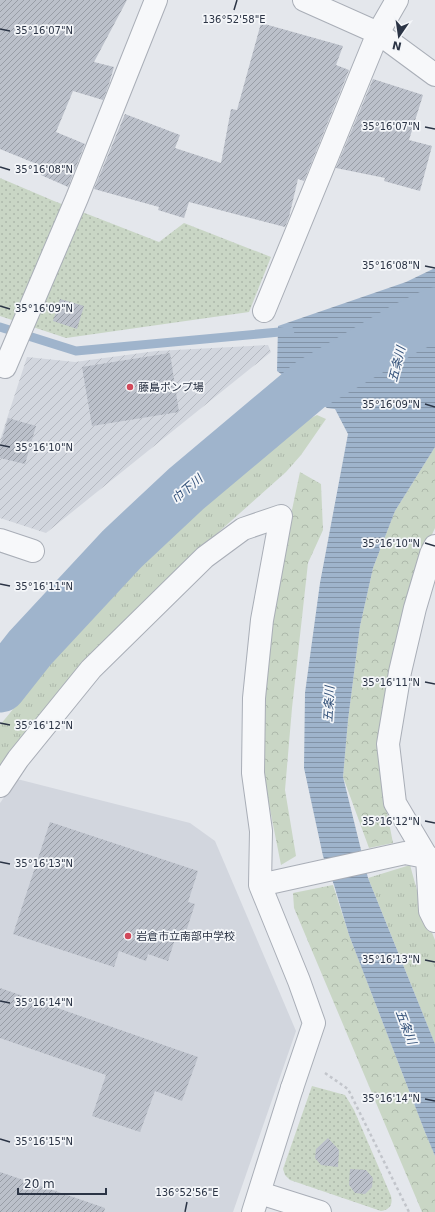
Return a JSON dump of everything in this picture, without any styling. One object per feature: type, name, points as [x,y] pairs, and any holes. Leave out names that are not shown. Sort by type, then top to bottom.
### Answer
[{"type":"street","points":[[2,372],[77,198],[156,0]]},
{"type":"street","points":[[304,0],[378,33],[435,75]]},
{"type":"street","points":[[264,311],[378,33],[397,0]]},
{"type":"street","points":[[0,786],[18,760],[91,669],[205,557],[243,529],[281,516],[262,620],[254,698],[253,773],[261,831],[260,885],[314,1023],[256,1202],[320,1212]]},
{"type":"street","points":[[0,540],[33,551]]},
{"type":"street","points":[[435,546],[431,554],[413,615],[400,672],[388,744],[396,803],[431,858],[430,911],[435,921]]},
{"type":"street","points":[[260,885],[405,853],[431,858]]},
{"type":"path","points":[[302,1060],[328,1074],[348,1089],[409,1212]]},
{"type":"shaded area","points":[[268,345],[271,352],[46,533],[0,518],[0,440],[27,357],[75,362],[156,351]]},
{"type":"shaded area","name":"岩倉市立南部中学校","points":[[17,779],[190,823],[215,841],[296,1031],[233,1212],[0,1212],[0,803]]},
{"type":"green space","points":[[0,178],[159,242],[184,223],[271,257],[249,312],[66,338],[0,316]]},
{"type":"green space","points":[[317,415],[326,419],[301,455],[286,472],[203,546],[0,775],[0,725],[85,622],[175,531],[305,421]]},
{"type":"green space","points":[[435,447],[435,528],[418,565],[381,733],[380,777],[393,843],[369,848],[343,777],[348,720],[360,626],[373,568],[395,511]]},
{"type":"green space","points":[[300,472],[321,484],[323,530],[308,563],[292,708],[285,790],[296,856],[281,865],[265,784],[262,715],[265,660],[281,562]]},
{"type":"green space","points":[[410,865],[421,905],[435,940],[435,1044],[368,878]]},
{"type":"green space","points":[[333,885],[349,935],[435,1156],[435,1212],[422,1212],[294,908],[293,893]]},
{"type":"green space","points":[[312,1086],[345,1095],[354,1110],[391,1196],[392,1202],[389,1208],[381,1211],[290,1180],[285,1175],[283,1169]]},
{"type":"water","name":"五条川","points":[[435,268],[435,447],[395,511],[373,568],[360,626],[348,720],[343,777],[368,878],[435,1044],[435,1156],[349,935],[334,885],[323,856],[304,768],[305,693],[320,583],[348,434],[335,409],[327,408],[277,371],[278,326],[406,282]]},
{"type":"building","points":[[0,0],[127,0],[94,62],[114,67],[103,100],[73,91],[56,132],[85,144],[68,187],[41,175],[44,167],[0,149]]},
{"type":"building","points":[[261,23],[343,46],[336,65],[349,70],[304,181],[298,179],[289,217],[285,227],[189,202],[184,218],[158,210],[159,207],[94,189],[125,114],[180,135],[175,148],[221,163],[231,109],[237,110]]},
{"type":"building","points":[[373,79],[423,95],[409,140],[432,146],[420,191],[384,181],[385,178],[336,168]]},
{"type":"building","points":[[60,299],[84,306],[77,329],[53,321]]},
{"type":"building","name":"藤島ポンプ場","points":[[170,353],[179,412],[92,426],[82,367]]},
{"type":"building","points":[[8,418],[36,426],[25,464],[0,458],[0,446]]},
{"type":"building","points":[[50,822],[198,871],[188,902],[195,904],[184,938],[176,936],[168,961],[148,954],[146,961],[119,951],[114,967],[13,934]]},
{"type":"building","points":[[0,988],[198,1057],[182,1101],[155,1091],[140,1132],[92,1116],[106,1075],[0,1038]]},
{"type":"building","points":[[328,1138],[339,1150],[338,1167],[321,1165],[315,1158],[316,1149]]},
{"type":"building","points":[[350,1169],[366,1170],[373,1178],[372,1187],[365,1194],[355,1193],[349,1185]]},
{"type":"building","points":[[0,1172],[105,1208],[104,1212],[0,1212]]},
{"type":"waterway","name":"巾下川","points":[[0,686],[30,648],[122,549],[186,489],[311,384],[406,328],[435,314]]},
{"type":"waterway","points":[[0,327],[76,351],[290,331]]},
{"type":"place","name":"藤島ポンプ場","points":[[130,387]]},
{"type":"place","name":"岩倉市立南部中学校","points":[[128,936]]}]
